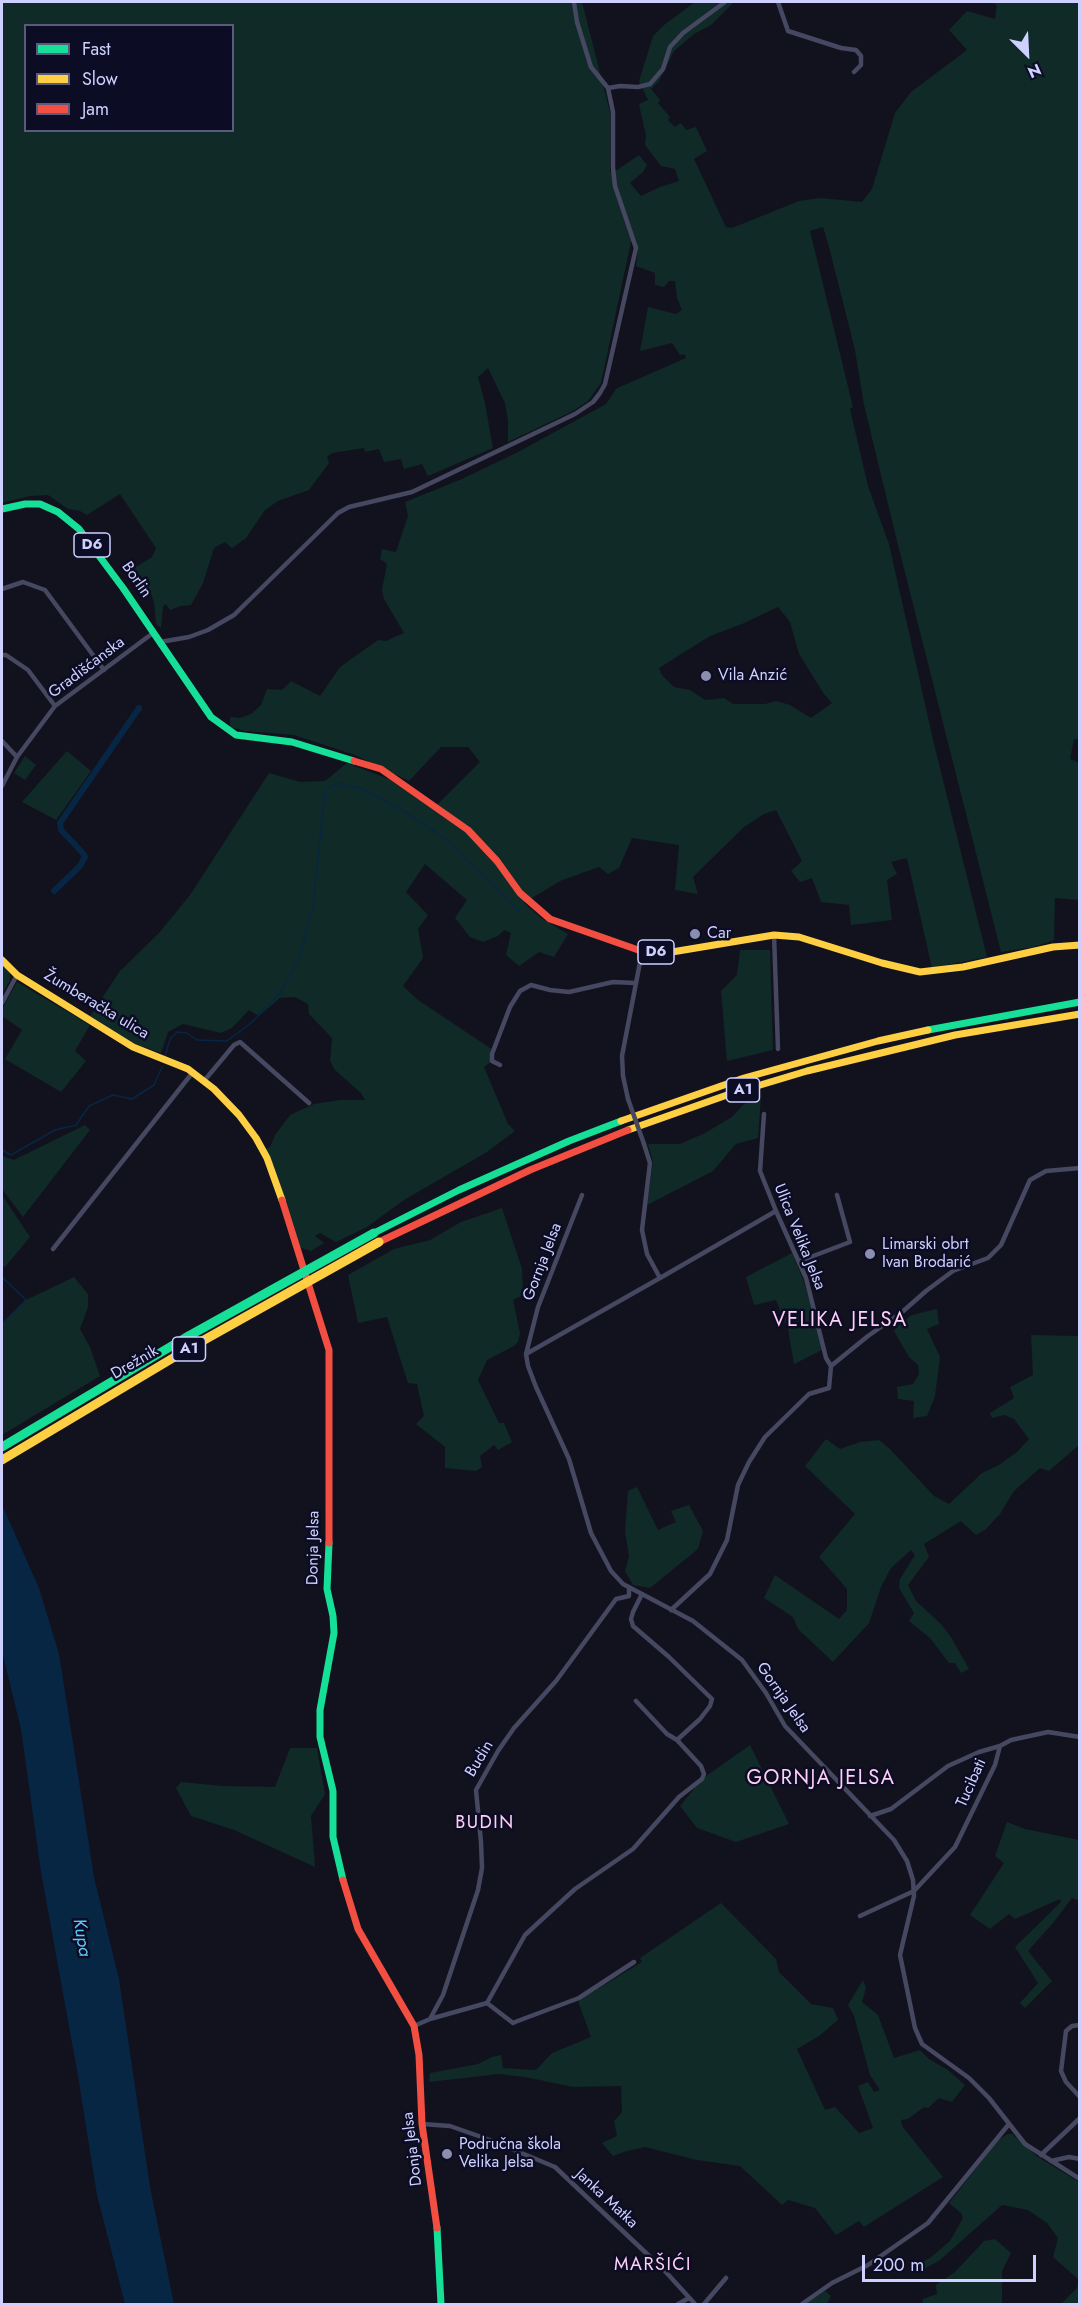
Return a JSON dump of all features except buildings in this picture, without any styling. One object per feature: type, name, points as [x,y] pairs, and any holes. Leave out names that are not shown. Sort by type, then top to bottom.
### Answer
[{"type":"main road","name":"Borlin","points":[[2,509],[33,503],[48,507],[66,517],[87,539],[153,632]]},
{"type":"main road","name":"D6","points":[[153,632],[211,717],[236,735],[292,742],[381,769],[468,830],[497,861],[520,894],[550,919],[642,952],[666,952],[774,935],[799,937],[882,963],[920,972],[963,967],[1053,946],[1080,945]]},
{"type":"main road","name":"Žumberačka ulica","points":[[2,960],[17,975],[133,1047],[193,1072]]},
{"type":"main road","name":"Drežnik","points":[[2,1447],[185,1338],[374,1233],[459,1190],[569,1141],[669,1103],[814,1058],[943,1026],[1080,1002]]},
{"type":"main road","name":"Drežnik","points":[[2,1460],[188,1349],[379,1242],[487,1188],[549,1162],[652,1120],[807,1071],[956,1035],[1080,1014]]},
{"type":"main road","name":"Donja Jelsa","points":[[193,1072],[239,1115],[263,1150],[329,1350],[330,1531],[327,1572],[334,1633],[320,1710],[320,1737],[333,1791],[333,1837],[347,1898],[358,1929],[370,1952],[397,1993],[414,2026],[419,2055],[422,2124],[437,2223],[441,2304]]},
{"type":"street","points":[[159,642],[189,637],[208,630],[234,615],[320,528],[338,513],[349,507],[412,492],[575,414],[593,402],[600,393],[605,384],[636,248],[615,186],[613,112],[608,88],[591,67],[577,22],[574,2]]},
{"type":"street","points":[[608,88],[638,87],[650,84],[663,69],[670,47],[683,33],[725,2]]},
{"type":"street","points":[[778,2],[788,30],[841,48],[856,50],[861,56],[861,65],[854,72]]},
{"type":"street","points":[[2,589],[23,582],[45,590],[104,670]]},
{"type":"street","name":"Gradišćanska","points":[[2,786],[16,757],[55,706],[153,632]]},
{"type":"street","points":[[2,655],[6,655],[28,670],[55,706]]},
{"type":"street","points":[[2,741],[16,757]]},
{"type":"street","points":[[774,935],[778,1049]]},
{"type":"street","points":[[642,952],[622,1056],[623,1076],[628,1099],[650,1162],[642,1230],[647,1254],[660,1278]]},
{"type":"street","name":"Žumberačka ulica","points":[[2,1003],[17,975]]},
{"type":"street","points":[[500,1065],[492,1060],[492,1054],[510,1007],[520,991],[531,986],[569,992],[613,982],[635,983]]},
{"type":"street","points":[[204,1081],[234,1045],[240,1042],[309,1103]]},
{"type":"street","points":[[52,1249],[193,1072]]},
{"type":"street","name":"Ulica Velika Jelsa","points":[[764,1114],[760,1171],[800,1261],[826,1358],[831,1366]]},
{"type":"street","points":[[671,1610],[710,1574],[727,1540],[738,1485],[765,1437],[809,1394],[829,1388],[831,1366],[953,1271],[988,1258],[1000,1245],[1030,1180],[1046,1171],[1080,1168]]},
{"type":"street","name":"Gornja Jelsa","points":[[582,1195],[538,1307],[526,1354],[536,1387],[569,1459],[591,1533],[611,1571],[629,1587],[693,1621],[742,1660],[766,1693],[785,1726],[894,1840],[907,1861],[913,1880],[914,1891],[900,1955],[915,2028],[922,2044],[969,2078],[989,2098],[1025,2144],[1080,2180]]},
{"type":"street","points":[[800,1261],[850,1242],[837,1196]]},
{"type":"street","points":[[526,1354],[776,1211]]},
{"type":"street","name":"Budin","points":[[430,2019],[442,1995],[478,1890],[482,1868],[476,1790],[514,1728],[556,1681],[616,1599],[629,1596],[629,1587]]},
{"type":"street","points":[[642,1594],[631,1619],[633,1626],[712,1699],[710,1706],[700,1719],[677,1740]]},
{"type":"street","points":[[414,2026],[430,2019],[487,2003],[525,1935],[575,1889],[633,1849],[679,1797],[702,1779],[704,1774],[701,1766],[636,1701]]},
{"type":"street","name":"Tucibati","points":[[914,1891],[955,1847],[995,1765],[1000,1746],[1011,1740],[1048,1732],[1080,1737]]},
{"type":"street","points":[[870,1816],[891,1809],[948,1766],[979,1752],[1000,1746]]},
{"type":"street","points":[[860,1916],[914,1891]]},
{"type":"street","points":[[487,2003],[513,2023],[579,1998],[634,1962]]},
{"type":"street","points":[[1080,2025],[1072,2026],[1066,2031],[1061,2071],[1066,2082],[1080,2097]]},
{"type":"street","points":[[1041,2155],[1080,2118]]},
{"type":"street","name":"Janka Matka","points":[[422,2124],[450,2126],[555,2167],[664,2270],[695,2304]]},
{"type":"street","points":[[802,2304],[832,2283],[868,2265],[928,2223],[1009,2124]]},
{"type":"street","points":[[1051,2161],[1070,2157],[1080,2159]]},
{"type":"street","points":[[704,2304],[726,2278]]},
{"type":"street","points":[[678,2304],[689,2298]]},
{"type":"green space","points":[[2,2],[582,2],[610,112],[610,172],[617,170],[639,155],[647,165],[643,172],[630,183],[641,196],[679,181],[675,169],[661,166],[645,145],[646,136],[639,104],[648,100],[639,81],[653,36],[695,2],[734,2],[711,25],[694,34],[674,51],[659,81],[651,89],[660,100],[658,103],[670,117],[668,120],[675,127],[681,123],[686,130],[696,127],[707,151],[694,159],[726,227],[732,228],[799,201],[820,198],[862,202],[872,189],[895,113],[911,92],[967,50],[949,30],[967,11],[995,19],[997,5],[990,2],[1079,2],[1080,739],[1074,739],[1070,759],[1079,763],[1080,900],[1055,898],[1054,940],[1034,947],[1001,952],[897,541],[864,405],[855,350],[829,247],[823,227],[810,231],[853,407],[850,409],[868,486],[889,544],[934,744],[987,957],[932,968],[907,858],[891,862],[897,874],[887,880],[892,920],[851,925],[849,905],[821,902],[812,878],[800,882],[791,871],[802,861],[776,810],[764,814],[744,827],[693,877],[698,894],[675,890],[679,845],[632,838],[619,868],[608,874],[599,867],[560,881],[524,903],[541,918],[568,934],[554,957],[539,952],[519,966],[506,955],[511,933],[504,930],[498,936],[483,942],[470,937],[455,918],[467,900],[425,864],[406,892],[428,915],[418,929],[423,958],[403,986],[418,1000],[493,1050],[492,1061],[484,1067],[508,1124],[515,1131],[487,1152],[404,1200],[367,1227],[336,1242],[320,1233],[315,1236],[324,1243],[311,1251],[298,1247],[265,1149],[270,1147],[275,1135],[290,1115],[314,1104],[340,1100],[365,1100],[361,1093],[335,1070],[330,1061],[332,1038],[309,1014],[308,1004],[295,997],[280,998],[259,1016],[249,1010],[232,1028],[221,1033],[183,1024],[168,1032],[161,1053],[132,1043],[90,1016],[120,971],[159,933],[190,895],[269,773],[300,782],[325,781],[347,763],[394,781],[434,808],[480,762],[468,747],[441,747],[409,781],[355,755],[294,735],[245,731],[230,727],[230,717],[240,718],[251,714],[261,705],[267,689],[282,690],[291,681],[320,696],[340,667],[378,640],[386,641],[404,633],[384,599],[382,590],[387,564],[380,559],[382,549],[396,552],[408,516],[405,502],[462,479],[518,452],[606,404],[616,389],[686,358],[684,354],[680,355],[672,343],[640,351],[648,307],[676,314],[682,310],[677,298],[675,281],[669,281],[664,287],[655,285],[655,273],[636,266],[638,250],[632,237],[601,383],[588,401],[573,411],[508,442],[505,403],[488,368],[478,377],[493,448],[428,476],[422,464],[404,469],[401,459],[384,462],[379,449],[365,452],[364,448],[332,453],[327,457],[329,463],[309,490],[278,501],[265,510],[246,538],[232,548],[225,542],[214,548],[203,583],[191,605],[170,610],[166,604],[163,606],[161,628],[156,624],[154,602],[150,591],[140,580],[135,583],[128,572],[152,557],[156,548],[120,494],[87,515],[68,509],[48,495],[30,496],[2,503]],"holes":[[[778,607],[790,622],[799,654],[832,703],[811,718],[790,705],[776,701],[765,704],[733,704],[724,698],[705,700],[690,690],[674,687],[662,675],[659,668],[710,636]]]},
{"type":"green space","points":[[67,751],[91,771],[56,820],[22,802]]},
{"type":"green space","points":[[25,756],[36,765],[25,780],[14,773]]},
{"type":"green space","points":[[740,950],[770,950],[773,1050],[727,1061],[721,991],[737,975]]},
{"type":"green space","points":[[2,965],[10,973],[10,980],[2,994]]},
{"type":"green space","points":[[17,982],[90,1025],[75,1051],[86,1061],[61,1092],[5,1059],[22,1030],[2,1016],[2,1009]]},
{"type":"green space","points":[[761,1097],[758,1138],[736,1144],[713,1171],[647,1205],[653,1162],[648,1144],[680,1144],[705,1133],[732,1117],[744,1104]]},
{"type":"green space","points":[[85,1125],[90,1130],[23,1217],[2,1189],[2,1156],[14,1160]]},
{"type":"green space","points":[[2,1195],[30,1237],[5,1267],[2,1266]]},
{"type":"green space","points":[[502,1208],[522,1269],[523,1295],[513,1300],[520,1333],[518,1342],[514,1346],[487,1360],[478,1380],[499,1423],[504,1423],[512,1442],[498,1450],[494,1445],[480,1456],[482,1467],[476,1471],[445,1468],[445,1447],[416,1424],[424,1416],[417,1384],[408,1383],[387,1317],[358,1323],[348,1275],[394,1249],[430,1240],[461,1222]]},
{"type":"green space","points":[[792,1253],[804,1282],[824,1349],[794,1364],[788,1329],[776,1300],[754,1305],[746,1277]]},
{"type":"green space","points":[[74,1277],[88,1294],[88,1307],[80,1329],[90,1347],[100,1376],[2,1435],[2,1324],[26,1300]]},
{"type":"green space","points":[[937,1309],[939,1324],[927,1329],[940,1357],[935,1396],[927,1416],[913,1418],[914,1401],[898,1399],[897,1387],[913,1384],[919,1374],[918,1365],[909,1357],[894,1331],[899,1324],[912,1315]]},
{"type":"green space","points":[[1031,1335],[1079,1336],[1079,1445],[1049,1471],[1040,1468],[1014,1491],[1000,1514],[985,1530],[976,1535],[961,1521],[924,1544],[929,1557],[908,1585],[916,1601],[941,1624],[951,1637],[969,1669],[961,1673],[955,1663],[949,1663],[930,1638],[909,1621],[914,1613],[899,1588],[900,1579],[915,1555],[911,1550],[891,1568],[881,1587],[869,1623],[833,1662],[798,1629],[793,1617],[764,1598],[775,1575],[839,1619],[847,1610],[847,1589],[819,1557],[855,1514],[805,1466],[826,1439],[840,1449],[860,1442],[879,1440],[934,1496],[949,1504],[982,1473],[999,1465],[1017,1452],[1029,1439],[1014,1419],[1004,1415],[992,1418],[990,1413],[1014,1398],[1010,1387],[1033,1375]]},
{"type":"green space","points":[[637,1487],[658,1530],[676,1522],[671,1511],[689,1505],[703,1531],[698,1549],[650,1588],[633,1585],[625,1571],[629,1556],[625,1532],[628,1491]]},
{"type":"green space","points":[[750,1745],[789,1824],[736,1842],[697,1828],[680,1806],[702,1779]]},
{"type":"green space","points":[[290,1748],[317,1748],[325,1794],[311,1816],[315,1867],[234,1830],[191,1816],[176,1788],[181,1782],[222,1786],[275,1787]]},
{"type":"green space","points":[[1007,1822],[1025,1829],[1079,1840],[1079,1901],[1072,1898],[1028,1951],[1052,1981],[1025,2008],[1020,2003],[1038,1983],[1015,1947],[1061,1902],[1060,1899],[1015,1919],[1009,1914],[990,1929],[970,1915],[1004,1863],[995,1856]]},
{"type":"green space","points":[[721,1903],[776,1959],[779,1972],[811,2004],[833,2008],[838,2020],[819,2036],[797,2049],[825,2110],[835,2107],[859,2133],[873,2128],[858,2086],[868,2082],[874,2092],[880,2090],[870,2075],[854,2016],[848,2005],[863,1980],[866,1988],[862,2002],[878,2015],[894,2058],[920,2050],[965,2085],[952,2102],[939,2098],[928,2108],[924,2107],[908,2119],[901,2120],[902,2126],[943,2177],[864,2227],[859,2221],[836,2235],[815,2208],[788,2200],[782,2205],[740,2166],[697,2160],[645,2147],[613,2156],[602,2143],[617,2136],[614,2121],[622,2112],[621,2086],[573,2087],[499,2074],[429,2082],[430,2073],[478,2064],[501,2055],[503,2068],[536,2070],[552,2053],[591,2037],[578,2001],[642,1962],[640,1958]]},
{"type":"green space","points":[[1012,2134],[1038,2157],[1079,2182],[1079,2280],[1053,2257],[1058,2238],[1047,2223],[1028,2210],[1002,2205],[940,2260],[917,2273],[912,2267],[930,2258],[950,2241],[963,2218],[961,2213],[949,2203],[998,2140]]},
{"type":"green space","points":[[995,2239],[1011,2253],[1002,2271],[1002,2304],[922,2304],[923,2299],[937,2294],[936,2285],[955,2272],[984,2241]]},
{"type":"green space","points":[[1079,2280],[1079,2304],[1061,2304],[1077,2288]]},
{"type":"green space","points":[[825,2291],[831,2296],[827,2304],[805,2304]]},
{"type":"water","name":"Kupa","points":[[2,1505],[39,1588],[59,1654],[94,1877],[119,1979],[150,2187],[174,2304],[125,2304],[97,2195],[41,1872],[21,1729],[2,1651]]},
{"type":"waterway","points":[[54,891],[80,866],[85,857],[61,830],[60,823],[139,708]]},
{"type":"waterway","points":[[165,1056],[170,1039],[177,1032],[187,1033],[197,1040],[227,1041],[251,1023],[280,993],[299,959],[313,906],[325,792],[336,783],[360,788],[402,810],[443,837],[519,911]]},
{"type":"waterway","points":[[2,1150],[11,1155],[55,1130],[76,1125],[89,1106],[113,1095],[132,1099],[154,1085],[162,1067]]},
{"type":"waterway","points":[[2,1277],[26,1300],[2,1324]]},
{"type":"traffic: fast","points":[[2,509],[25,504],[40,504],[58,512],[79,529],[123,588],[211,717],[236,735],[292,742],[354,761]]},
{"type":"traffic: fast","points":[[928,1030],[1080,1002]]},
{"type":"traffic: fast","points":[[374,1233],[459,1190],[569,1141],[621,1121]]},
{"type":"traffic: fast","points":[[2,1447],[185,1338],[374,1233]]},
{"type":"traffic: fast","points":[[329,1543],[327,1589],[334,1633],[320,1710],[320,1737],[333,1791],[333,1837],[343,1880]]},
{"type":"traffic: fast","points":[[437,2228],[441,2304]]},
{"type":"traffic: slow","points":[[644,952],[666,953],[774,935],[799,937],[882,963],[920,972],[963,967],[1053,947],[1080,945]]},
{"type":"traffic: slow","points":[[2,960],[17,975],[133,1047],[188,1069],[214,1089],[239,1115],[256,1138],[267,1158],[282,1200]]},
{"type":"traffic: slow","points":[[628,1130],[727,1095],[807,1071],[955,1035],[1080,1014]]},
{"type":"traffic: slow","points":[[621,1121],[744,1078],[878,1041],[928,1030]]},
{"type":"traffic: slow","points":[[2,1460],[188,1349],[379,1242]]},
{"type":"traffic: jam","points":[[354,761],[381,769],[468,830],[497,861],[520,893],[550,919],[644,952]]},
{"type":"traffic: jam","points":[[379,1242],[530,1170],[628,1130]]},
{"type":"traffic: jam","points":[[282,1200],[329,1350],[329,1543]]},
{"type":"traffic: jam","points":[[343,1880],[358,1929],[414,2026],[419,2055],[422,2124],[437,2228]]},
{"type":"place","name":"Vila Anzić","points":[[706,676]]},
{"type":"place","name":"Car","points":[[695,934]]},
{"type":"place","name":"Limarski obrt Ivan Brodarić","points":[[870,1254]]},
{"type":"place","name":"Područna škola Velika Jelsa","points":[[447,2154]]},
{"type":"district","name":"VELIKA JELSA","points":[[840,1321]]},
{"type":"district","name":"GORNJA JELSA","points":[[821,1779]]},
{"type":"district","name":"BUDIN","points":[[485,1824]]},
{"type":"district","name":"MARŠIĆI","points":[[653,2266]]}]
